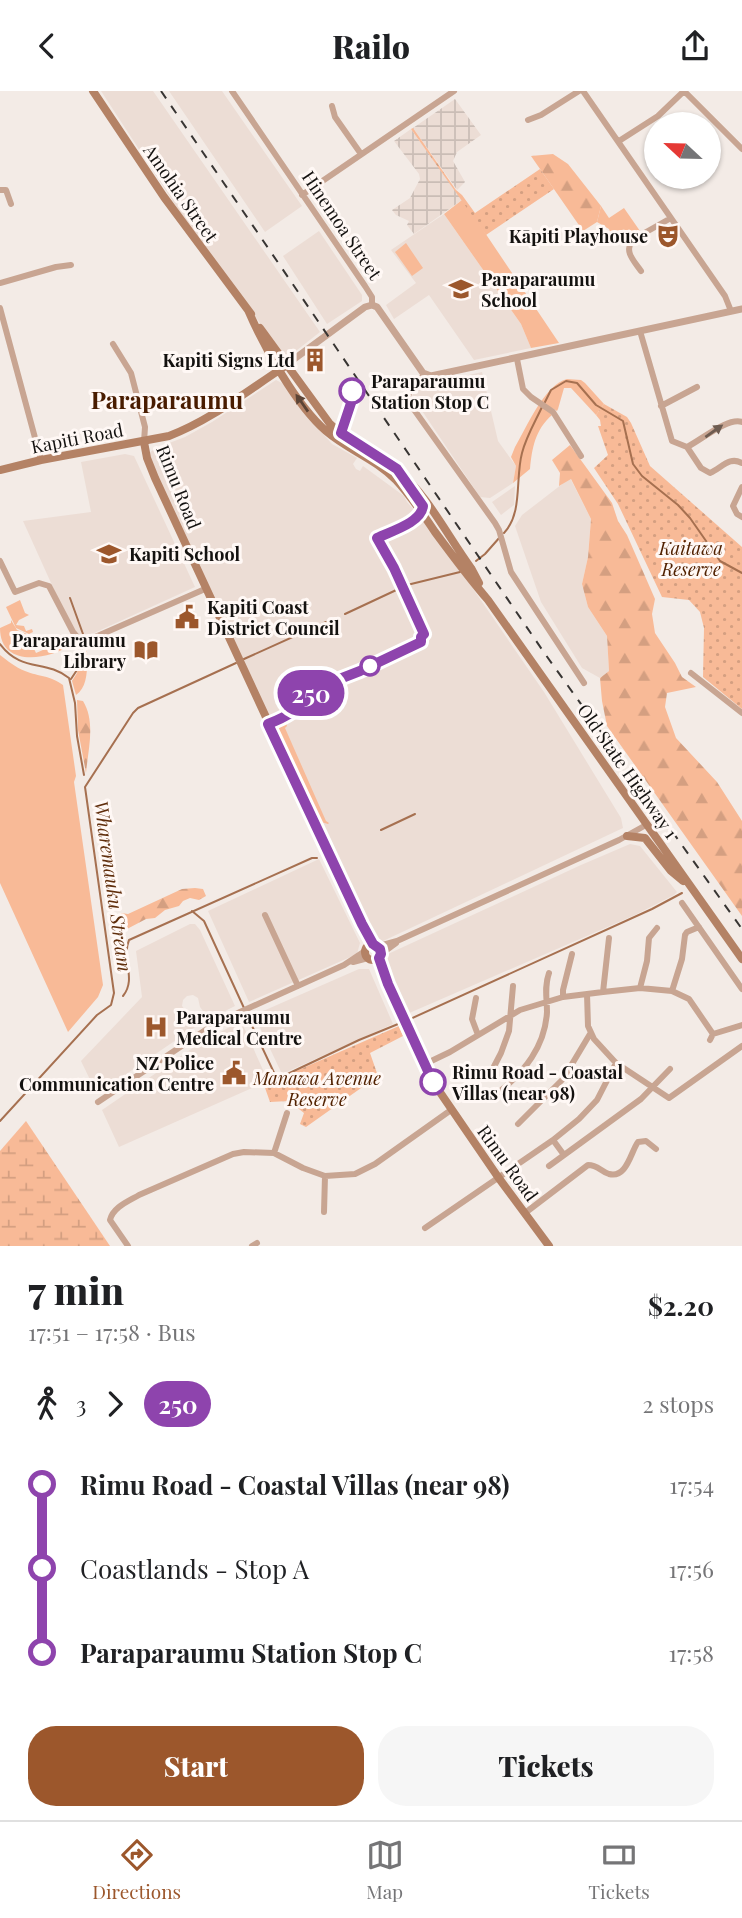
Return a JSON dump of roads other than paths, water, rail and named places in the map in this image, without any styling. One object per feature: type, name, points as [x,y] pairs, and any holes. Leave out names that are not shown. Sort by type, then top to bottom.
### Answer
[{"type":"main road","name":"Amohia Street","points":[[93,91],[164,197],[248,310],[260,337],[283,367],[333,427],[400,472]]},
{"type":"main road","name":"Amohia Street","points":[[283,367],[303,404],[320,425],[341,442],[383,468],[406,491],[422,513]]},
{"type":"main road","name":"Kapiti Road","points":[[0,470],[169,436],[215,413],[283,367]]},
{"type":"main road","name":"Rimu Road","points":[[144,442],[155,478],[205,589],[435,1085],[549,1246]]},
{"type":"main road","name":"Old State Highway 1","points":[[400,472],[421,496],[488,600],[742,959]]},
{"type":"main road","name":"Old State Highway 1","points":[[422,513],[466,568]]},
{"type":"main road","points":[[627,836],[641,836],[648,841],[671,871],[691,887]]},
{"type":"street","name":"Hinemoa Street","points":[[232,91],[365,286],[372,297],[372,305],[377,307],[425,375]]},
{"type":"street","points":[[302,195],[454,91]]},
{"type":"street","points":[[528,120],[581,91],[619,141],[725,296],[731,311]]},
{"type":"street","points":[[619,141],[658,117],[684,91],[742,149]]},
{"type":"street","points":[[332,106],[335,117],[361,154]]},
{"type":"street","points":[[0,190],[6,190],[11,204]]},
{"type":"street","points":[[641,271],[628,252],[629,244],[671,218]]},
{"type":"street","points":[[0,283],[71,265]]},
{"type":"street","name":"Kapiti Road","points":[[283,367],[365,307],[372,305]]},
{"type":"street","points":[[0,308],[41,460]]},
{"type":"street","points":[[584,683],[511,572],[499,530],[408,400],[409,389],[425,375],[433,376],[517,359],[742,309]]},
{"type":"street","points":[[640,331],[672,441],[687,447],[701,468],[710,473],[733,460],[742,463]]},
{"type":"street","points":[[113,344],[131,373],[145,427],[144,442]]},
{"type":"street","points":[[517,359],[523,389],[551,409],[581,456]]},
{"type":"street","points":[[661,406],[697,387]]},
{"type":"street","points":[[687,447],[723,424],[736,420],[742,422]]},
{"type":"street","points":[[742,487],[733,506],[742,517]]},
{"type":"street","points":[[0,561],[15,592],[39,583],[49,586],[73,632],[86,641],[205,589]]},
{"type":"street","points":[[691,673],[742,713]]},
{"type":"street","points":[[98,1102],[207,1029],[240,1012],[646,825]]},
{"type":"street","points":[[682,903],[742,989]]},
{"type":"street","points":[[265,915],[298,986]]},
{"type":"street","points":[[672,991],[682,959],[685,935],[699,927]]},
{"type":"street","points":[[640,988],[647,961],[649,938],[657,928]]},
{"type":"street","points":[[603,992],[609,938]]},
{"type":"street","points":[[563,997],[572,954]]},
{"type":"street","points":[[499,1093],[518,1077],[534,1054],[545,1025],[546,984],[549,973]]},
{"type":"street","points":[[489,1076],[509,1031],[513,986]]},
{"type":"street","points":[[425,1064],[520,1010],[563,997],[603,992],[640,988],[672,991],[689,999],[712,1037],[742,1025]]},
{"type":"street","points":[[587,994],[590,1034],[616,1063],[669,1098],[742,1046]]},
{"type":"street","points":[[476,998],[472,1019],[478,1035]]},
{"type":"street","points":[[518,1125],[563,1079],[590,1034]]},
{"type":"street","points":[[425,1228],[553,1140],[579,1119],[597,1100],[616,1063]]},
{"type":"street","points":[[549,1166],[642,1099],[670,1069]]},
{"type":"street","points":[[128,1246],[110,1220],[112,1213],[139,1195],[233,1154],[274,1153],[325,1176],[344,1176],[363,1171],[452,1110]]},
{"type":"street","points":[[274,1153],[287,1113]]},
{"type":"street","points":[[553,1140],[564,1155]]},
{"type":"street","points":[[525,1213],[588,1165],[596,1165],[612,1175],[629,1162],[638,1142],[646,1141],[656,1149]]},
{"type":"street","points":[[324,1212],[325,1176]]},
{"type":"waterway","name":"Wharemauku Stream","points":[[545,402],[551,390],[566,381],[577,383],[596,405],[623,421],[633,464],[642,476],[690,518],[720,561],[742,573]]},
{"type":"waterway","name":"Wharemauku Stream","points":[[504,533],[514,516],[524,447],[542,407]]},
{"type":"waterway","name":"Wharemauku Stream","points":[[476,561],[500,537]]},
{"type":"waterway","name":"Wharemauku Stream","points":[[345,614],[407,585],[460,572]]},
{"type":"waterway","points":[[70,598],[83,634]]},
{"type":"waterway","name":"Wharemauku Stream","points":[[244,659],[326,622]]},
{"type":"waterway","points":[[0,644],[17,659],[60,672],[69,678],[75,703],[77,736],[84,775]]},
{"type":"waterway","points":[[71,679],[77,670],[82,648]]},
{"type":"waterway","name":"Wharemauku Stream","points":[[0,1121],[97,1015],[111,1005],[114,993],[85,787],[138,708],[236,663]]},
{"type":"waterway","points":[[381,830],[415,814]]},
{"type":"waterway","points":[[123,996],[129,983],[129,940],[317,858]]},
{"type":"waterway","points":[[408,1020],[682,893]]},
{"type":"waterway","points":[[192,911],[204,921],[244,1008]]},
{"type":"waterway","points":[[246,1013],[277,1079],[403,1022]]},
{"type":"railway","points":[[161,91],[543,651],[742,929]]},
{"type":"place","name":"Kāpiti Playhouse","points":[[668,236]]},
{"type":"place","name":"Paraparaumu School","points":[[461,289]]},
{"type":"place","name":"Kapiti Signs Ltd","points":[[315,360]]},
{"type":"place","name":"Paraparaumu Station Stop C","points":[[352,391]]},
{"type":"place","name":"Kapiti School","points":[[109,554]]},
{"type":"place","name":"Kapiti Coast District Council","points":[[187,617]]},
{"type":"place","name":"Paraparaumu Library","points":[[146,650]]},
{"type":"place","name":"Paraparaumu Medical Centre","points":[[156,1027]]},
{"type":"place","name":"NZ Police Communication Centre","points":[[234,1073]]},
{"type":"place","name":"Rimu Road - Coastal Villas (near 98)","points":[[433,1082]]},
{"type":"district","name":"Paraparaumu","points":[[167,399]]},
{"type":"park label","name":"Kaitawa Reserve","points":[[691,558]]},
{"type":"park label","name":"Manawa Avenue Reserve","points":[[317,1088]]}]
